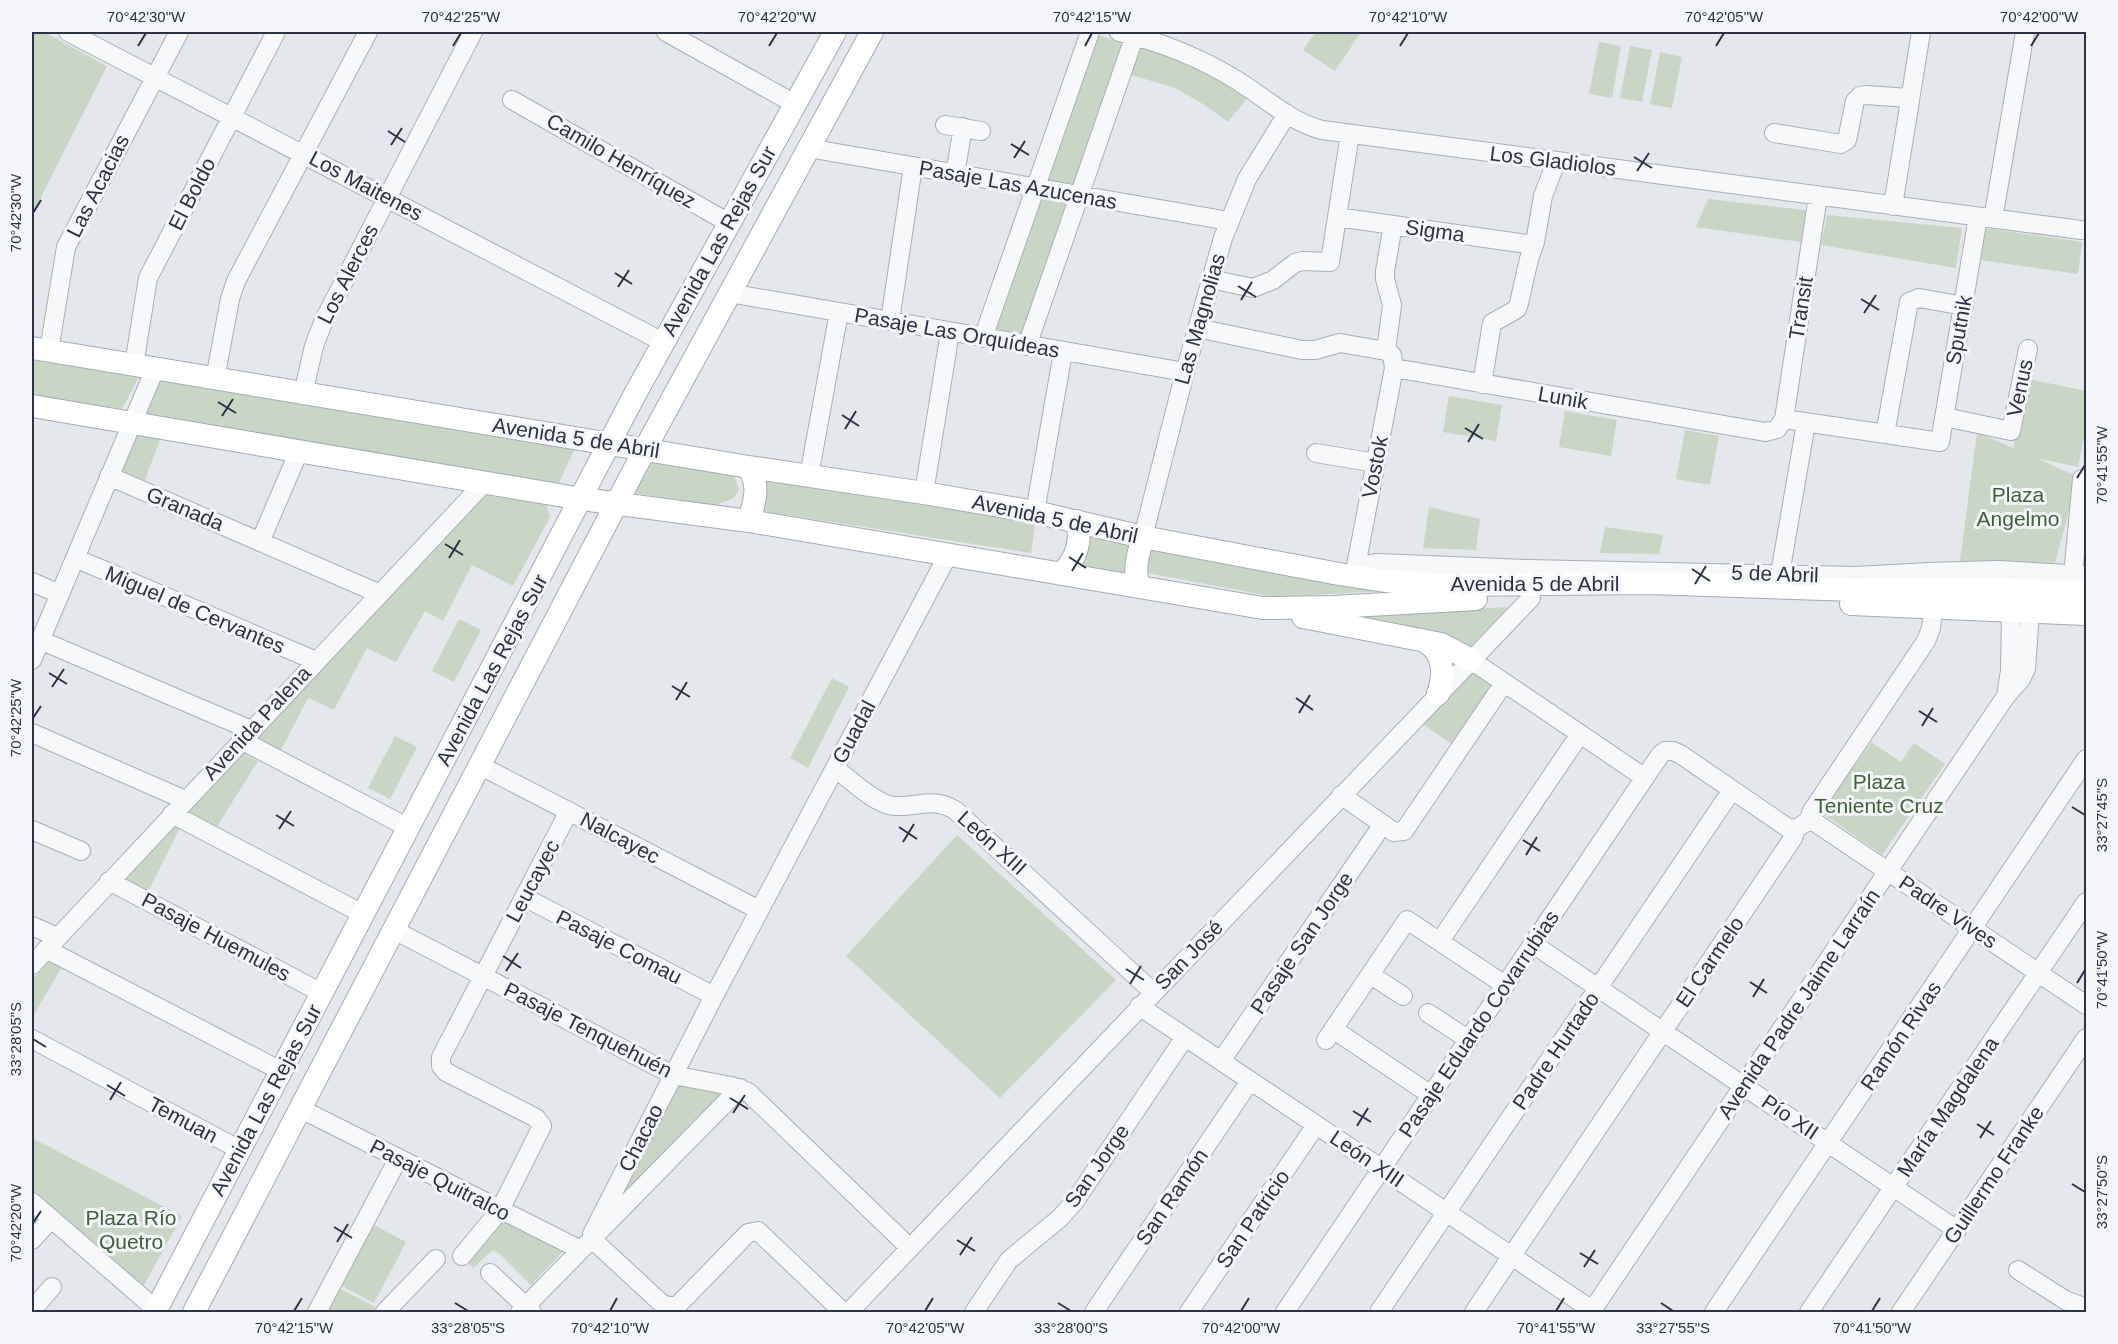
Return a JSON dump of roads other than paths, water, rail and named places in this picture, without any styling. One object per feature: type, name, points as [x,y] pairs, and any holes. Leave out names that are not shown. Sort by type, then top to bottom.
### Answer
[{"type":"main road","name":"Avenida Las Rejas Sur","points":[[157,1312],[663,342],[835,32]]},
{"type":"main road","name":"Avenida Las Rejas Sur","points":[[194,1312],[645,449],[872,32]]},
{"type":"main road","name":"Avenida 5 de Abril","points":[[40,350],[749,467],[924,493],[1035,512],[1143,537],[1348,570],[1385,580],[1446,585],[1650,583],[1856,590],[1947,588],[2024,605],[2086,614]]},
{"type":"main road","name":"Avenida 5 de Abril","points":[[32,407],[582,499],[749,521],[1263,608],[1531,598],[1693,597],[1933,608],[2024,605],[2082,580]]},
{"type":"main road","points":[[749,467],[757,489],[749,521]]},
{"type":"main road","points":[[1061,574],[1071,563],[1077,549],[1079,533],[1077,521]]},
{"type":"main road","points":[[1139,587],[1136,565],[1143,537]]},
{"type":"main road","points":[[1263,608],[1369,631],[1421,639],[1449,647],[1471,660]]},
{"type":"main road","points":[[1421,639],[1435,649],[1440,660],[1442,676],[1438,694]]},
{"type":"street","name":"Los Maitenes","points":[[68,32],[89,36],[155,77],[663,342]]},
{"type":"street","name":"Las Acacias","points":[[40,350],[66,248],[179,32]]},
{"type":"street","name":"El Boldo","points":[[144,367],[148,278],[276,32]]},
{"type":"street","points":[[215,379],[232,290],[368,32]]},
{"type":"street","name":"Los Alerces","points":[[303,394],[319,330],[473,32]]},
{"type":"street","points":[[666,32],[795,104]]},
{"type":"street","points":[[983,338],[1090,32]]},
{"type":"street","points":[[1893,206],[1921,32]]},
{"type":"street","name":"Sputnik","points":[[1885,434],[1940,442],[1964,306],[1986,218],[2025,32]]},
{"type":"street","points":[[1027,345],[1078,195],[1127,33]]},
{"type":"street","name":"Los Gladiolos","points":[[1127,33],[1167,46],[1212,66],[1310,127],[1350,135],[2081,230]]},
{"type":"street","points":[[1774,133],[1841,144],[1847,140],[1855,101],[1860,96],[1910,98]]},
{"type":"street","name":"Camilo Henríquez","points":[[512,100],[729,223]]},
{"type":"street","name":"Las Magnolias","points":[[1143,537],[1210,279],[1228,221],[1250,172],[1287,114]]},
{"type":"street","points":[[955,174],[954,126],[981,131]]},
{"type":"street","points":[[1210,279],[1253,288],[1273,280],[1295,263],[1330,262],[1350,135]]},
{"type":"street","name":"Pasaje Las Azucenas","points":[[808,148],[1228,221]]},
{"type":"street","points":[[1482,384],[1490,328],[1496,319],[1517,309],[1534,245],[1543,196],[1556,162]]},
{"type":"street","points":[[890,321],[913,166]]},
{"type":"street","name":"Transit","points":[[1784,420],[1818,196]]},
{"type":"street","name":"Sigma","points":[[1337,218],[1534,245]]},
{"type":"street","points":[[1386,351],[1392,304],[1385,271],[1393,225]]},
{"type":"street","name":"Pasaje Las Orquídeas","points":[[729,293],[1185,372]]},
{"type":"street","points":[[1784,420],[1885,434],[1901,335],[1909,302],[1919,298],[1964,306]]},
{"type":"street","points":[[809,476],[839,312]]},
{"type":"street","points":[[1197,328],[1302,350],[1315,350],[1340,343],[1386,351],[1394,358],[1394,368]]},
{"type":"street","points":[[924,493],[950,332]]},
{"type":"street","name":"Venus","points":[[1945,417],[2011,431],[2028,349]]},
{"type":"street","points":[[1035,512],[1063,352]]},
{"type":"street","points":[[32,660],[132,422],[144,367]]},
{"type":"street","name":"Lunik","points":[[1394,368],[1764,432],[1777,429],[1784,420]]},
{"type":"street","name":"Vostok","points":[[1348,570],[1376,463],[1394,368]]},
{"type":"street","points":[[1780,574],[1806,423]]},
{"type":"street","points":[[260,542],[299,451]]},
{"type":"street","points":[[1316,453],[1376,463]]},
{"type":"street","name":"Granada","points":[[109,476],[380,594]]},
{"type":"street","points":[[2082,580],[2082,478],[2086,479]]},
{"type":"street","name":"Avenida Palena","points":[[32,965],[484,483]]},
{"type":"street","name":"Guadal","points":[[759,910],[948,555]]},
{"type":"street","name":"Miguel de Cervantes","points":[[75,558],[316,661]]},
{"type":"street","name":"5 de Abril","points":[[1348,570],[1378,563],[1528,569],[1856,576],[1999,570],[2082,580]]},
{"type":"street","points":[[32,582],[59,594]]},
{"type":"street","name":"San José","points":[[849,1312],[1531,598]]},
{"type":"street","name":"Avenida Padre Jaime Larraín","points":[[1593,1312],[2006,696],[2024,605]]},
{"type":"street","name":"El Carmelo","points":[[1474,1312],[1926,641],[1931,628],[1933,608]]},
{"type":"street","points":[[40,640],[246,735],[409,828]]},
{"type":"street","points":[[1471,660],[1645,778]]},
{"type":"street","points":[[1341,795],[1397,833],[1406,828],[1504,683]]},
{"type":"street","points":[[32,733],[185,800]]},
{"type":"street","points":[[1440,941],[1580,734]]},
{"type":"street","name":"Pasaje Eduardo Covarrubias","points":[[1285,1312],[1645,778],[1665,751],[1680,754]]},
{"type":"street","name":"Padre Vives","points":[[1680,754],[1788,828],[1816,823],[2086,1005]]},
{"type":"street","name":"Ramón Rivas","points":[[1714,1312],[2086,759]]},
{"type":"street","name":"Nalcayec","points":[[481,766],[759,910]]},
{"type":"street","name":"León XIII","points":[[835,768],[884,804],[894,807],[939,803],[955,810],[1153,992]]},
{"type":"street","name":"Padre Hurtado","points":[[1380,1312],[1732,789]]},
{"type":"street","name":"Leucayec","points":[[500,1210],[542,1126],[539,1120],[446,1072],[441,1066],[441,1057],[569,811]]},
{"type":"street","points":[[172,814],[363,914]]},
{"type":"street","name":"Pasaje San Jorge","points":[[1221,1061],[1383,824]]},
{"type":"street","points":[[32,830],[81,851]]},
{"type":"street","name":"Pasaje Huemules","points":[[109,881],[322,993]]},
{"type":"street","name":"Pasaje Comau","points":[[524,897],[714,996]]},
{"type":"street","name":"María Magdalena","points":[[1809,1312],[2086,902]]},
{"type":"street","name":"Chacao","points":[[587,1244],[759,910]]},
{"type":"street","points":[[1431,1095],[1330,1035],[1407,920],[1505,985]]},
{"type":"street","points":[[32,926],[51,943],[281,1071]]},
{"type":"street","name":"Pasaje Tenquehuén","points":[[394,930],[673,1075],[740,1088],[754,1096],[910,1248]]},
{"type":"street","name":"Pío XII","points":[[1533,944],[1957,1230]]},
{"type":"street","points":[[1371,975],[1403,996]]},
{"type":"street","name":"León XIII","points":[[1139,1006],[1593,1312]]},
{"type":"street","points":[[1428,1013],[1468,1040]]},
{"type":"street","name":"San Jorge","points":[[974,1312],[1010,1260],[1060,1218],[1075,1201],[1185,1037]]},
{"type":"street","name":"Guillermo Franke","points":[[1901,1312],[2086,1038]]},
{"type":"street","name":"Temuan","points":[[32,1039],[240,1150]]},
{"type":"street","name":"San Ramón","points":[[1094,1312],[1250,1081]]},
{"type":"street","points":[[490,1273],[526,1311],[587,1244],[740,1088]]},
{"type":"street","name":"Pasaje Quitralco","points":[[299,1108],[500,1210],[587,1244],[669,1307],[679,1304],[748,1233],[758,1231],[843,1312]]},
{"type":"street","name":"San Patricio","points":[[1190,1312],[1316,1125]]},
{"type":"street","points":[[317,1312],[398,1159]]},
{"type":"street","points":[[32,1202],[157,1312]]},
{"type":"street","points":[[462,1256],[500,1210]]},
{"type":"street","points":[[32,1240],[51,1219]]},
{"type":"street","points":[[385,1312],[436,1259]]},
{"type":"street","points":[[2018,1270],[2065,1300],[2086,1308]]},
{"type":"street","points":[[32,1310],[52,1287]]},
{"type":"park label","name":"Plaza Angelmo","points":[[2018,507]]},
{"type":"park label","name":"Plaza Teniente Cruz","points":[[1879,794]]},
{"type":"park label","name":"Plaza Río Quetro","points":[[131,1230]]}]
